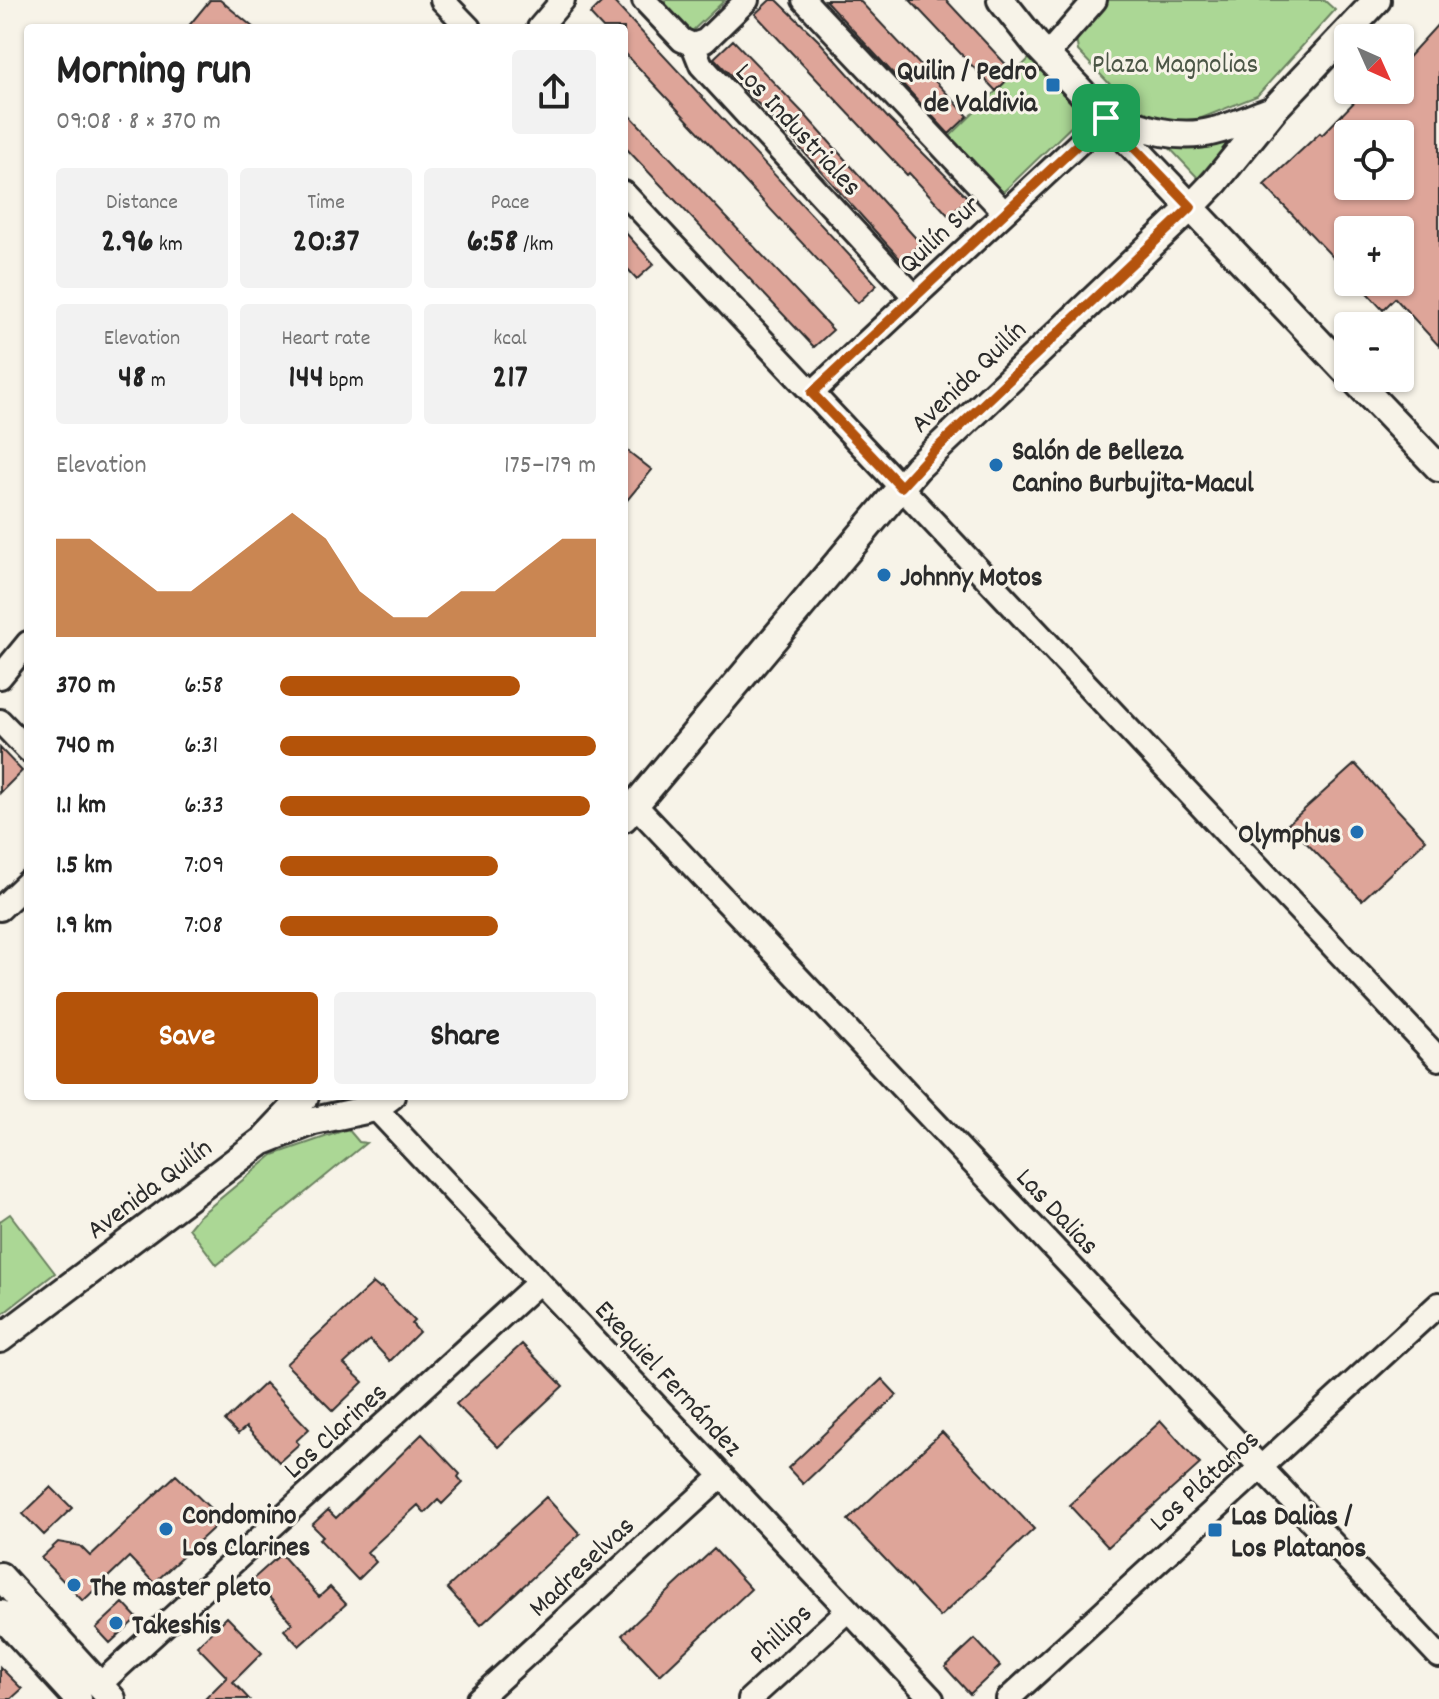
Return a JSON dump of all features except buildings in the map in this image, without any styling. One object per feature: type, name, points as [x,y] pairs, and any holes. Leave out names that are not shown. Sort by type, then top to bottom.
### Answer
[{"type":"main road","points":[[1003,0],[1052,50],[1136,125],[1197,201],[1334,357]]},
{"type":"main road","name":"Avenida Quilín","points":[[629,812],[933,452],[1197,201],[1275,108],[1377,0]]},
{"type":"main road","points":[[1052,50],[1106,118],[1197,201],[1334,335]]},
{"type":"main road","points":[[1136,125],[1167,134],[1191,136],[1223,129],[1275,108]]},
{"type":"main road","points":[[1366,392],[1439,468]]},
{"type":"main road","points":[[1381,392],[1398,425]]},
{"type":"main road","points":[[261,1142],[301,1100]]},
{"type":"main road","name":"Avenida Quilín","points":[[0,1339],[261,1142],[377,1100]]},
{"type":"main road","points":[[0,1576],[88,1696]]},
{"type":"main road","points":[[0,1614],[88,1696]]},
{"type":"street","points":[[442,0],[465,24]]},
{"type":"street","points":[[542,24],[563,0]]},
{"type":"street","name":"Los Industriales","points":[[644,0],[682,40],[693,45],[701,65],[915,297]]},
{"type":"street","points":[[693,45],[705,41],[747,0]]},
{"type":"street","points":[[804,0],[1004,212]]},
{"type":"street","points":[[1052,50],[1095,0]]},
{"type":"street","name":"Quilín Sur","points":[[812,393],[1106,118]]},
{"type":"street","points":[[628,197],[1439,1059]]},
{"type":"street","points":[[0,677],[24,648]]},
{"type":"street","points":[[0,721],[24,746]]},
{"type":"street","name":"Las Dalias","points":[[629,812],[1439,1656]]},
{"type":"street","points":[[0,909],[24,886]]},
{"type":"street","name":"Exequiel Fernández","points":[[377,1100],[539,1282],[932,1699]]},
{"type":"street","name":"Los Clarines","points":[[88,1696],[539,1282]]},
{"type":"street","name":"Los Plátanos","points":[[1008,1699],[1439,1304]]},
{"type":"street","name":"Madreselvas","points":[[478,1699],[722,1476]]},
{"type":"street","name":"Phillips","points":[[750,1699],[848,1610]]},
{"type":"green space","points":[[656,0],[725,0],[689,34]]},
{"type":"green space","name":"Plaza Magnolias","points":[[1103,0],[1324,0],[1335,10],[1257,96],[1174,129],[1145,121],[1078,51],[1075,31]]},
{"type":"green space","points":[[1035,53],[1080,99],[1081,117],[999,196],[946,140]]},
{"type":"green space","points":[[1247,122],[1198,178],[1163,141]]},
{"type":"green space","points":[[348,1129],[359,1142],[366,1143],[217,1265],[189,1228],[198,1217],[273,1155]]},
{"type":"green space","points":[[10,1214],[55,1273],[0,1316],[0,1221]]},
{"type":"place","name":"Quilin / Pedro de Valdivia","points":[[1053,85]]},
{"type":"place","name":"Salón de Belleza Canino Burbujita-Macul","points":[[996,465]]},
{"type":"place","name":"Johnny Motos","points":[[884,575]]},
{"type":"place","name":"Olymphus","points":[[1357,832]]},
{"type":"place","name":"Condomino Los Clarines","points":[[166,1529]]},
{"type":"place","name":"Las Dalias / Los Platanos","points":[[1215,1530]]},
{"type":"place","name":"The master pleto","points":[[74,1585]]},
{"type":"place","name":"Takeshis","points":[[116,1623]]},
{"type":"route","points":[[1106,118],[1191,207],[933,452],[901,487],[812,393],[1106,118]]}]
